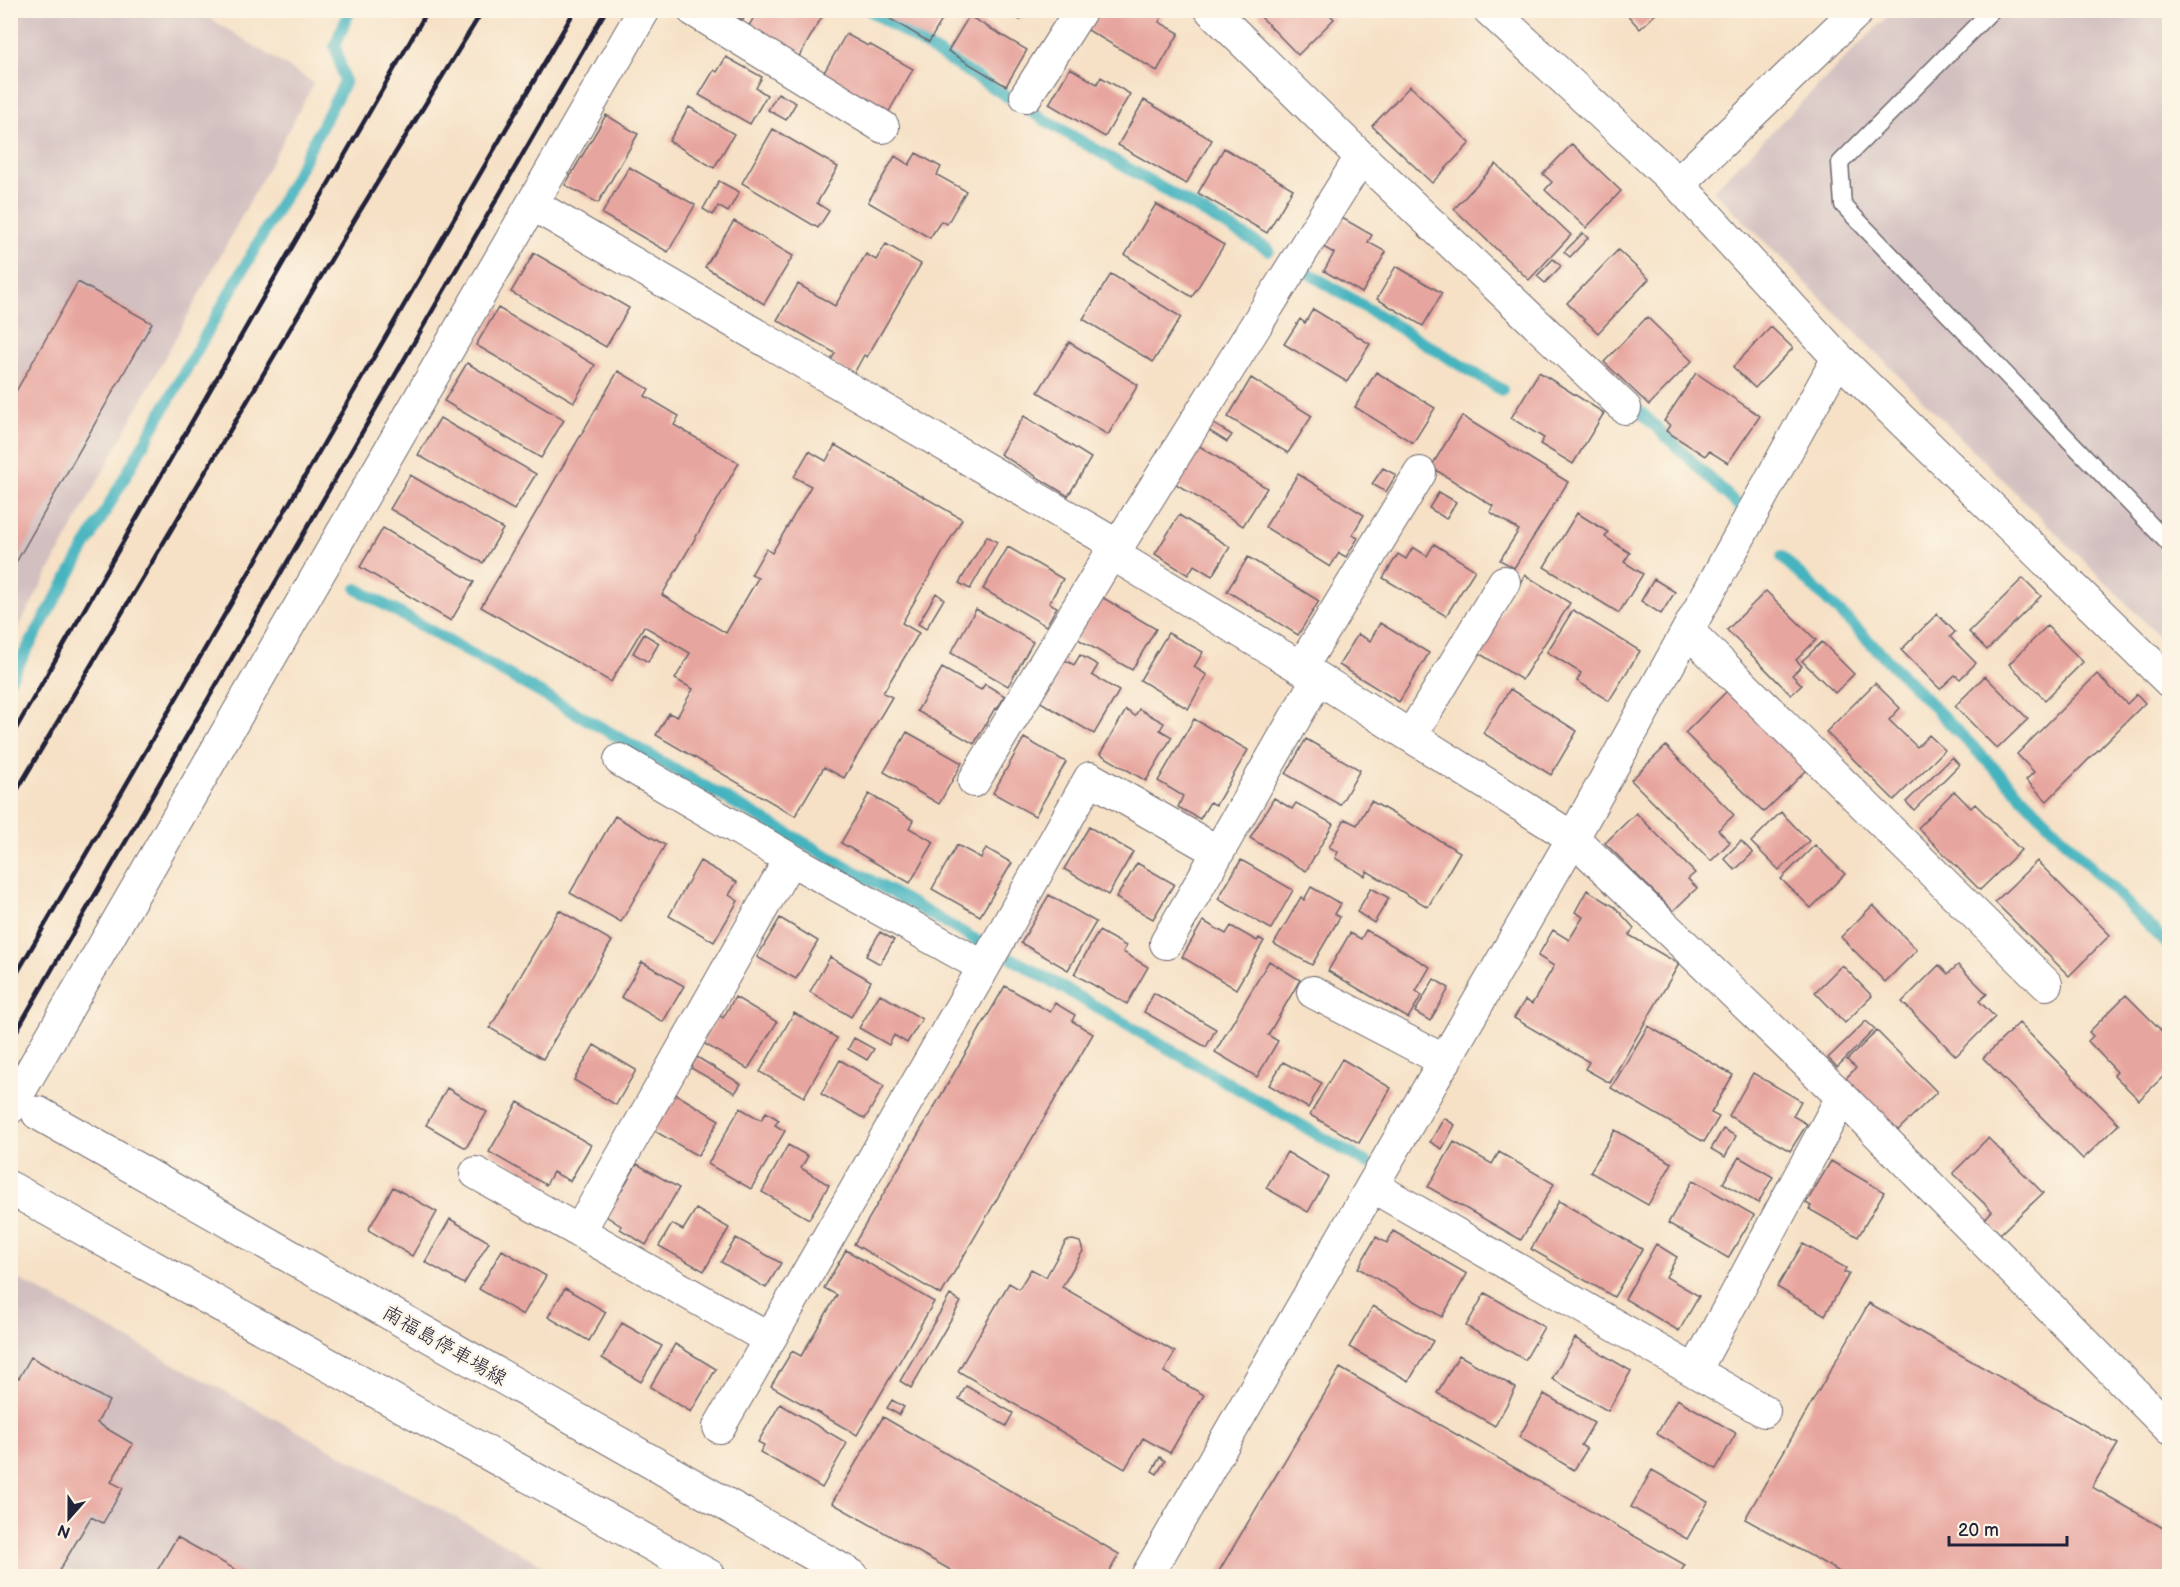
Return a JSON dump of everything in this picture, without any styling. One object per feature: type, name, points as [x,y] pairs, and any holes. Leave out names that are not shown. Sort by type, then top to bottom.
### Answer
[{"type":"main road","points":[[1490,10],[1678,184],[1858,10]]},
{"type":"main road","name":"南福島停車場線","points":[[24,1111],[852,1576]]},
{"type":"main road","points":[[10,1188],[709,1576]]},
{"type":"street","points":[[24,1111],[532,204],[644,10]]},
{"type":"street","points":[[693,10],[883,127]]},
{"type":"street","points":[[1026,96],[1081,10]]},
{"type":"street","points":[[1210,10],[1361,158],[1624,408]]},
{"type":"street","points":[[974,781],[1115,550],[1361,158]]},
{"type":"street","points":[[1678,184],[1838,358],[2169,682]]},
{"type":"street","points":[[532,204],[1115,550],[1573,838],[1842,1097],[2169,1429]]},
{"type":"street","points":[[1147,1576],[1573,838],[1838,358]]},
{"type":"street","points":[[1166,943],[1218,852],[1310,673],[1420,473]]},
{"type":"street","points":[[1412,736],[1504,582]]},
{"type":"street","points":[[1688,630],[2046,984]]},
{"type":"street","points":[[620,760],[790,859],[984,967]]},
{"type":"street","points":[[719,1427],[1090,778],[1218,852]]},
{"type":"street","points":[[579,1232],[790,859]]},
{"type":"street","points":[[1313,992],[1445,1061]]},
{"type":"street","points":[[1695,1371],[1842,1097]]},
{"type":"street","points":[[476,1173],[769,1340]]},
{"type":"street","points":[[1372,1186],[1764,1411]]},
{"type":"lane","points":[[1992,10],[1840,164],[1843,205],[2169,545]]},
{"type":"shaded area","points":[[11,11],[198,11],[314,83],[11,641]]},
{"type":"shaded area","points":[[1893,11],[2169,11],[2169,646],[1713,190]]},
{"type":"shaded area","points":[[11,1275],[563,1576],[11,1576]]},
{"type":"building","points":[[726,10],[749,10],[743,20]]},
{"type":"building","points":[[758,10],[826,10],[797,60],[746,31]]},
{"type":"building","points":[[875,10],[948,10],[929,42]]},
{"type":"building","points":[[1004,10],[1026,10],[1020,20]]},
{"type":"building","points":[[1096,10],[1152,10],[1162,16],[1159,22],[1179,33],[1157,71],[1086,29]]},
{"type":"building","points":[[1262,10],[1326,10],[1334,19],[1298,55],[1258,14]]},
{"type":"building","points":[[1623,10],[1660,10],[1640,29]]},
{"type":"building","points":[[969,16],[1027,50],[1006,86],[948,51]]},
{"type":"building","points":[[846,34],[913,69],[887,115],[822,76]]},
{"type":"building","points":[[726,57],[762,77],[756,88],[767,95],[750,124],[699,95],[714,70],[717,72]]},
{"type":"building","points":[[1070,68],[1097,84],[1101,77],[1130,94],[1105,137],[1049,104]]},
{"type":"building","points":[[1410,86],[1470,143],[1432,183],[1372,126]]},
{"type":"building","points":[[778,93],[796,103],[786,120],[768,110]]},
{"type":"building","points":[[1144,100],[1212,140],[1186,184],[1118,145]]},
{"type":"building","points":[[689,107],[734,134],[714,168],[669,141]]},
{"type":"building","points":[[606,115],[638,134],[598,203],[565,185]]},
{"type":"building","points":[[773,129],[838,167],[817,203],[829,211],[818,228],[742,183]]},
{"type":"building","points":[[1572,144],[1621,191],[1586,228],[1545,190],[1552,182],[1543,174]]},
{"type":"building","points":[[1224,148],[1293,189],[1267,233],[1198,193]]},
{"type":"building","points":[[916,153],[941,167],[937,175],[966,191],[947,224],[941,221],[930,238],[868,202],[895,156],[909,165]]},
{"type":"building","points":[[1496,164],[1571,235],[1529,280],[1454,209]]},
{"type":"building","points":[[629,167],[695,205],[668,252],[602,214]]},
{"type":"building","points":[[719,181],[739,192],[728,212],[718,206],[713,215],[703,209]]},
{"type":"building","points":[[1156,204],[1224,245],[1192,297],[1125,255]]},
{"type":"building","points":[[1335,214],[1372,235],[1368,242],[1386,252],[1362,293],[1324,271],[1334,253],[1318,244]]},
{"type":"building","points":[[734,221],[793,256],[764,304],[705,267]]},
{"type":"building","points":[[1583,233],[1588,238],[1570,257],[1564,252]]},
{"type":"building","points":[[886,244],[921,264],[867,357],[864,355],[853,375],[830,362],[835,353],[777,320],[798,284],[835,306],[866,254],[876,260]]},
{"type":"building","points":[[1618,250],[1649,279],[1598,333],[1567,303]]},
{"type":"building","points":[[534,253],[629,308],[606,347],[511,292]]},
{"type":"building","points":[[1553,259],[1561,266],[1545,283],[1537,276]]},
{"type":"building","points":[[1396,266],[1442,293],[1423,326],[1377,299]]},
{"type":"building","points":[[1111,274],[1181,317],[1153,362],[1083,319]]},
{"type":"building","points":[[78,282],[152,323],[10,573],[10,402]]},
{"type":"building","points":[[498,308],[595,365],[574,402],[476,345]]},
{"type":"building","points":[[1313,309],[1370,344],[1347,382],[1284,344],[1300,319],[1305,323]]},
{"type":"building","points":[[1647,317],[1692,361],[1649,405],[1604,362]]},
{"type":"building","points":[[1771,327],[1793,348],[1755,388],[1733,367]]},
{"type":"building","points":[[1069,342],[1138,385],[1108,435],[1038,392]]},
{"type":"building","points":[[467,363],[564,420],[541,458],[444,401]]},
{"type":"building","points":[[618,371],[649,389],[645,396],[679,416],[674,425],[739,463],[662,595],[726,633],[758,578],[751,575],[766,549],[772,553],[811,486],[794,477],[809,451],[826,461],[835,445],[962,519],[902,623],[919,633],[883,693],[892,697],[844,778],[824,767],[795,816],[656,735],[669,713],[677,717],[693,689],[675,679],[690,653],[644,626],[611,682],[481,607]]},
{"type":"building","points":[[1376,372],[1435,408],[1413,443],[1355,407]]},
{"type":"building","points":[[1539,372],[1604,413],[1573,464],[1540,444],[1544,438],[1511,418]]},
{"type":"building","points":[[1696,373],[1760,416],[1728,463],[1709,451],[1705,456],[1666,431],[1670,425],[1664,421]]},
{"type":"building","points":[[1251,378],[1312,416],[1288,453],[1228,417]]},
{"type":"building","points":[[1024,416],[1091,458],[1068,496],[1000,454]]},
{"type":"building","points":[[1462,416],[1568,482],[1514,568],[1500,560],[1519,530],[1490,512],[1493,506],[1431,467]]},
{"type":"building","points":[[440,418],[536,474],[514,510],[418,455]]},
{"type":"building","points":[[1209,421],[1232,435],[1227,442],[1205,428]]},
{"type":"building","points":[[1196,444],[1267,488],[1243,526],[1173,482]]},
{"type":"building","points":[[1383,468],[1396,475],[1386,492],[1372,484]]},
{"type":"building","points":[[1298,474],[1364,515],[1352,535],[1358,538],[1346,557],[1339,553],[1330,567],[1265,527]]},
{"type":"building","points":[[410,475],[503,529],[483,563],[390,509]]},
{"type":"building","points":[[1439,492],[1456,502],[1446,519],[1429,508]]},
{"type":"building","points":[[1577,513],[1608,532],[1605,537],[1630,553],[1624,562],[1643,574],[1619,613],[1544,567]]},
{"type":"building","points":[[1179,515],[1230,547],[1212,576],[1194,565],[1188,575],[1155,554]]},
{"type":"building","points":[[383,528],[474,582],[451,621],[360,567]]},
{"type":"building","points":[[987,536],[997,542],[970,589],[959,583]]},
{"type":"building","points":[[1434,544],[1475,570],[1446,616],[1383,578],[1398,554],[1406,559],[1413,547],[1427,556]]},
{"type":"building","points":[[1008,547],[1063,579],[1049,603],[1057,607],[1046,626],[983,589]]},
{"type":"building","points":[[1248,557],[1319,601],[1298,635],[1227,591]]},
{"type":"building","points":[[1525,575],[1570,603],[1522,680],[1477,652]]},
{"type":"building","points":[[2023,578],[2041,596],[1987,650],[1969,632]]},
{"type":"building","points":[[1654,579],[1675,592],[1661,614],[1641,601]]},
{"type":"building","points":[[1766,591],[1816,640],[1796,660],[1802,666],[1792,675],[1802,685],[1791,695],[1727,630]]},
{"type":"building","points":[[936,593],[944,599],[926,629],[918,624]]},
{"type":"building","points":[[1100,596],[1156,629],[1132,670],[1076,638]]},
{"type":"building","points":[[976,609],[1033,642],[1008,686],[951,653]]},
{"type":"building","points":[[1573,610],[1640,651],[1609,701],[1577,681],[1581,673],[1547,652]]},
{"type":"building","points":[[1937,614],[1955,632],[1950,637],[1976,663],[1960,679],[1955,675],[1940,689],[1901,650]]},
{"type":"building","points":[[1380,623],[1429,653],[1399,702],[1339,665],[1358,634],[1370,641]]},
{"type":"building","points":[[2047,626],[2083,662],[2045,700],[2009,664]]},
{"type":"building","points":[[1168,633],[1203,652],[1194,667],[1207,675],[1188,709],[1140,680]]},
{"type":"building","points":[[644,634],[659,643],[648,662],[633,653]]},
{"type":"building","points":[[1822,642],[1854,674],[1835,693],[1802,661]]},
{"type":"building","points":[[1080,655],[1098,665],[1092,675],[1119,691],[1094,734],[1039,701],[1063,659],[1074,665]]},
{"type":"building","points":[[942,668],[981,690],[985,684],[1005,696],[997,709],[995,708],[974,744],[917,711]]},
{"type":"building","points":[[2097,674],[2127,704],[2137,694],[2145,703],[2047,801],[2026,780],[2034,772],[2017,754]]},
{"type":"building","points":[[1985,676],[2028,719],[1997,749],[1955,706]]},
{"type":"building","points":[[1875,683],[1900,708],[1889,720],[1917,747],[1929,735],[1945,750],[1894,800],[1826,732]]},
{"type":"building","points":[[1510,689],[1577,731],[1551,775],[1483,733]]},
{"type":"building","points":[[1729,689],[1808,769],[1764,812],[1685,733]]},
{"type":"building","points":[[1139,709],[1164,723],[1160,730],[1172,737],[1146,781],[1100,754],[1126,710],[1135,716]]},
{"type":"building","points":[[1194,719],[1248,750],[1216,805],[1210,802],[1200,819],[1178,807],[1183,796],[1158,781]]},
{"type":"building","points":[[907,732],[962,763],[939,804],[884,772]]},
{"type":"building","points":[[1024,738],[1066,762],[1035,816],[993,793]]},
{"type":"building","points":[[1306,739],[1360,770],[1340,805],[1286,774]]},
{"type":"building","points":[[1666,746],[1734,815],[1718,830],[1730,842],[1711,861],[1631,780]]},
{"type":"building","points":[[1952,757],[1959,765],[1914,810],[1906,802]]},
{"type":"building","points":[[1954,791],[1971,808],[1975,804],[2021,850],[1980,890],[1918,828]]},
{"type":"building","points":[[869,794],[913,820],[909,828],[934,842],[910,883],[841,843]]},
{"type":"building","points":[[1274,798],[1292,809],[1296,803],[1333,824],[1306,871],[1250,838]]},
{"type":"building","points":[[1371,801],[1460,852],[1428,907],[1367,871],[1365,876],[1335,858],[1338,852],[1329,847],[1345,819],[1357,825]]},
{"type":"building","points":[[1781,812],[1809,841],[1779,870],[1751,842]]},
{"type":"building","points":[[1636,813],[1695,873],[1688,879],[1697,888],[1673,911],[1605,843]]},
{"type":"building","points":[[615,816],[665,845],[621,922],[570,893]]},
{"type":"building","points":[[1089,827],[1133,852],[1108,895],[1064,869]]},
{"type":"building","points":[[1741,841],[1753,853],[1735,870],[1724,858]]},
{"type":"building","points":[[957,845],[981,858],[986,848],[1012,863],[980,916],[932,889]]},
{"type":"building","points":[[1815,845],[1845,874],[1811,908],[1781,879]]},
{"type":"building","points":[[1241,860],[1293,890],[1271,929],[1218,899]]},
{"type":"building","points":[[700,861],[737,882],[729,895],[738,901],[714,942],[669,916]]},
{"type":"building","points":[[2037,861],[2110,935],[2069,976],[1995,902]]},
{"type":"building","points":[[1137,863],[1174,884],[1153,919],[1116,898]]},
{"type":"building","points":[[1311,887],[1341,904],[1335,914],[1340,917],[1312,965],[1274,944],[1301,897],[1304,900]]},
{"type":"building","points":[[1371,888],[1389,898],[1374,923],[1357,912]]},
{"type":"building","points":[[1587,890],[1615,907],[1634,928],[1629,935],[1679,964],[1610,1083],[1585,1069],[1589,1062],[1514,1018],[1525,1000],[1532,1004],[1554,966],[1538,956],[1553,930],[1569,940],[1583,917],[1575,912]]},
{"type":"building","points":[[1049,895],[1096,922],[1068,970],[1021,943]]},
{"type":"building","points":[[1873,905],[1917,950],[1885,982],[1841,937]]},
{"type":"building","points":[[559,910],[612,941],[543,1059],[490,1028]]},
{"type":"building","points":[[780,918],[818,941],[796,979],[757,957]]},
{"type":"building","points":[[1203,921],[1226,934],[1231,926],[1257,941],[1259,938],[1264,941],[1236,989],[1182,957]]},
{"type":"building","points":[[1366,930],[1430,967],[1416,991],[1422,995],[1408,1018],[1328,971],[1350,933],[1361,939]]},
{"type":"building","points":[[1099,931],[1126,946],[1123,952],[1148,967],[1127,1004],[1074,974]]},
{"type":"building","points":[[880,932],[894,940],[880,964],[866,956]]},
{"type":"building","points":[[830,957],[871,981],[851,1017],[810,992]]},
{"type":"building","points":[[1269,961],[1300,980],[1268,1035],[1278,1041],[1257,1077],[1215,1052]]},
{"type":"building","points":[[642,962],[684,986],[663,1022],[621,997]]},
{"type":"building","points":[[1842,965],[1872,996],[1845,1023],[1815,992]]},
{"type":"building","points":[[1939,965],[1948,974],[1958,965],[1987,994],[1979,1001],[1995,1017],[1956,1056],[1902,1002]]},
{"type":"building","points":[[1434,979],[1449,988],[1430,1021],[1415,1012]]},
{"type":"building","points":[[1005,986],[1050,1012],[1055,1003],[1075,1015],[1072,1021],[1093,1034],[941,1295],[854,1244]]},
{"type":"building","points":[[1154,993],[1216,1029],[1206,1047],[1144,1012]]},
{"type":"building","points":[[880,994],[922,1019],[907,1043],[894,1035],[889,1045],[859,1028]]},
{"type":"building","points":[[2126,995],[2163,1032],[2170,1026],[2170,1070],[2139,1100],[2114,1075],[2117,1072],[2088,1041],[2093,1036],[2089,1032]]},
{"type":"building","points":[[735,997],[777,1022],[748,1069],[703,1043],[719,1015],[723,1018]]},
{"type":"building","points":[[794,1013],[837,1038],[804,1097],[760,1072]]},
{"type":"building","points":[[1866,1021],[1875,1029],[1837,1067],[1828,1058]]},
{"type":"building","points":[[2019,1023],[2119,1124],[2083,1159],[1983,1058]]},
{"type":"building","points":[[1648,1026],[1733,1075],[1711,1113],[1719,1117],[1704,1142],[1611,1088]]},
{"type":"building","points":[[1877,1031],[1937,1092],[1897,1131],[1845,1079],[1856,1068],[1847,1060]]},
{"type":"building","points":[[854,1038],[874,1049],[867,1060],[848,1049]]},
{"type":"building","points":[[594,1045],[636,1070],[616,1105],[574,1080]]},
{"type":"building","points":[[697,1057],[741,1084],[735,1093],[691,1068]]},
{"type":"building","points":[[1342,1059],[1391,1088],[1359,1143],[1310,1115]]},
{"type":"building","points":[[840,1060],[884,1086],[865,1119],[821,1094]]},
{"type":"building","points":[[1283,1062],[1322,1083],[1308,1108],[1269,1085]]},
{"type":"building","points":[[1753,1073],[1801,1101],[1793,1116],[1807,1124],[1790,1151],[1729,1116]]},
{"type":"building","points":[[447,1088],[487,1112],[466,1148],[426,1125]]},
{"type":"building","points":[[674,1093],[719,1120],[698,1156],[653,1130]]},
{"type":"building","points":[[518,1102],[591,1145],[570,1181],[553,1172],[546,1185],[489,1152]]},
{"type":"building","points":[[740,1108],[761,1120],[766,1112],[779,1120],[775,1125],[785,1131],[751,1189],[708,1164]]},
{"type":"building","points":[[1444,1118],[1455,1125],[1442,1149],[1430,1142]]},
{"type":"building","points":[[1723,1129],[1736,1136],[1725,1157],[1711,1149]]},
{"type":"building","points":[[1615,1130],[1672,1163],[1648,1205],[1590,1172]]},
{"type":"building","points":[[1988,1138],[2043,1193],[2000,1234],[1985,1219],[1992,1211],[1953,1173]]},
{"type":"building","points":[[1454,1142],[1492,1164],[1499,1152],[1554,1184],[1521,1240],[1428,1187]]},
{"type":"building","points":[[788,1145],[808,1156],[801,1168],[829,1185],[809,1219],[762,1192]]},
{"type":"building","points":[[1287,1152],[1328,1177],[1308,1212],[1266,1188]]},
{"type":"building","points":[[1739,1157],[1773,1177],[1758,1203],[1723,1183]]},
{"type":"building","points":[[1831,1161],[1884,1192],[1858,1237],[1809,1209],[1811,1206],[1806,1203]]},
{"type":"building","points":[[637,1164],[679,1188],[646,1245],[620,1229],[621,1226],[606,1216]]},
{"type":"building","points":[[1693,1180],[1754,1215],[1728,1258],[1668,1223]]},
{"type":"building","points":[[393,1187],[437,1212],[412,1256],[368,1230]]},
{"type":"building","points":[[1559,1201],[1642,1249],[1614,1297],[1531,1249]]},
{"type":"building","points":[[696,1209],[729,1228],[704,1271],[659,1246],[672,1224],[683,1230]]},
{"type":"building","points":[[450,1219],[489,1242],[464,1284],[425,1262]]},
{"type":"building","points":[[1393,1231],[1467,1274],[1442,1317],[1358,1268],[1376,1237],[1387,1243]]},
{"type":"building","points":[[736,1238],[781,1263],[766,1288],[721,1262]]},
{"type":"building","points":[[1066,1241],[1080,1242],[1083,1251],[1062,1287],[1175,1352],[1164,1372],[1204,1395],[1170,1453],[1143,1438],[1125,1469],[958,1371],[1009,1283],[1019,1289],[1031,1269],[1046,1277]]},
{"type":"building","points":[[1656,1244],[1677,1257],[1666,1277],[1699,1296],[1679,1331],[1625,1299]]},
{"type":"building","points":[[1803,1244],[1846,1268],[1844,1272],[1849,1274],[1825,1315],[1777,1287]]},
{"type":"building","points":[[502,1250],[546,1276],[523,1315],[479,1289]]},
{"type":"building","points":[[846,1250],[934,1302],[857,1435],[771,1386],[792,1351],[801,1356],[837,1295],[824,1288]]},
{"type":"building","points":[[565,1288],[606,1312],[589,1341],[548,1317]]},
{"type":"building","points":[[1485,1293],[1544,1327],[1525,1360],[1466,1326]]},
{"type":"building","points":[[950,1295],[961,1302],[911,1388],[900,1381]]},
{"type":"building","points":[[1869,1303],[2118,1444],[2092,1487],[2170,1532],[2170,1576],[1847,1576],[1745,1519]]},
{"type":"building","points":[[1373,1306],[1433,1341],[1409,1381],[1349,1347]]},
{"type":"building","points":[[622,1323],[662,1346],[641,1382],[602,1358]]},
{"type":"building","points":[[1575,1338],[1631,1371],[1608,1411],[1552,1379]]},
{"type":"building","points":[[675,1344],[716,1369],[691,1412],[650,1387]]},
{"type":"building","points":[[1459,1355],[1516,1388],[1495,1426],[1437,1393]]},
{"type":"building","points":[[31,1357],[109,1401],[97,1423],[133,1444],[111,1482],[123,1488],[103,1523],[91,1517],[56,1576],[10,1576],[10,1373],[19,1378]]},
{"type":"building","points":[[1340,1368],[1685,1565],[1678,1576],[1216,1576]]},
{"type":"building","points":[[966,1386],[1013,1413],[1006,1426],[959,1399]]},
{"type":"building","points":[[1544,1394],[1594,1423],[1581,1445],[1587,1449],[1574,1470],[1519,1437]]},
{"type":"building","points":[[1677,1399],[1736,1433],[1716,1469],[1657,1434]]},
{"type":"building","points":[[892,1400],[904,1407],[899,1415],[887,1408]]},
{"type":"building","points":[[780,1404],[847,1443],[822,1488],[760,1452],[764,1445],[758,1442]]},
{"type":"building","points":[[883,1417],[1119,1554],[1107,1576],[961,1576],[832,1503]]},
{"type":"building","points":[[1160,1457],[1165,1461],[1157,1474],[1152,1471]]},
{"type":"building","points":[[1652,1470],[1708,1502],[1687,1539],[1631,1507]]},
{"type":"building","points":[[177,1537],[247,1576],[154,1576]]},
{"type":"waterway","points":[[10,679],[287,192],[345,82],[335,46],[350,10]]},
{"type":"waterway","points":[[869,10],[1048,122],[1269,250]]},
{"type":"waterway","points":[[1310,274],[1502,390]]},
{"type":"waterway","points":[[1629,401],[1742,509]]},
{"type":"waterway","points":[[1782,557],[1858,630],[2170,947]]},
{"type":"waterway","points":[[357,589],[983,944]]},
{"type":"waterway","points":[[1013,959],[1367,1163]]},
{"type":"railway","points":[[10,739],[428,10]]},
{"type":"railway","points":[[10,802],[358,214],[483,10]]},
{"type":"railway","points":[[10,985],[575,10]]},
{"type":"railway","points":[[10,1042],[606,10]]}]
